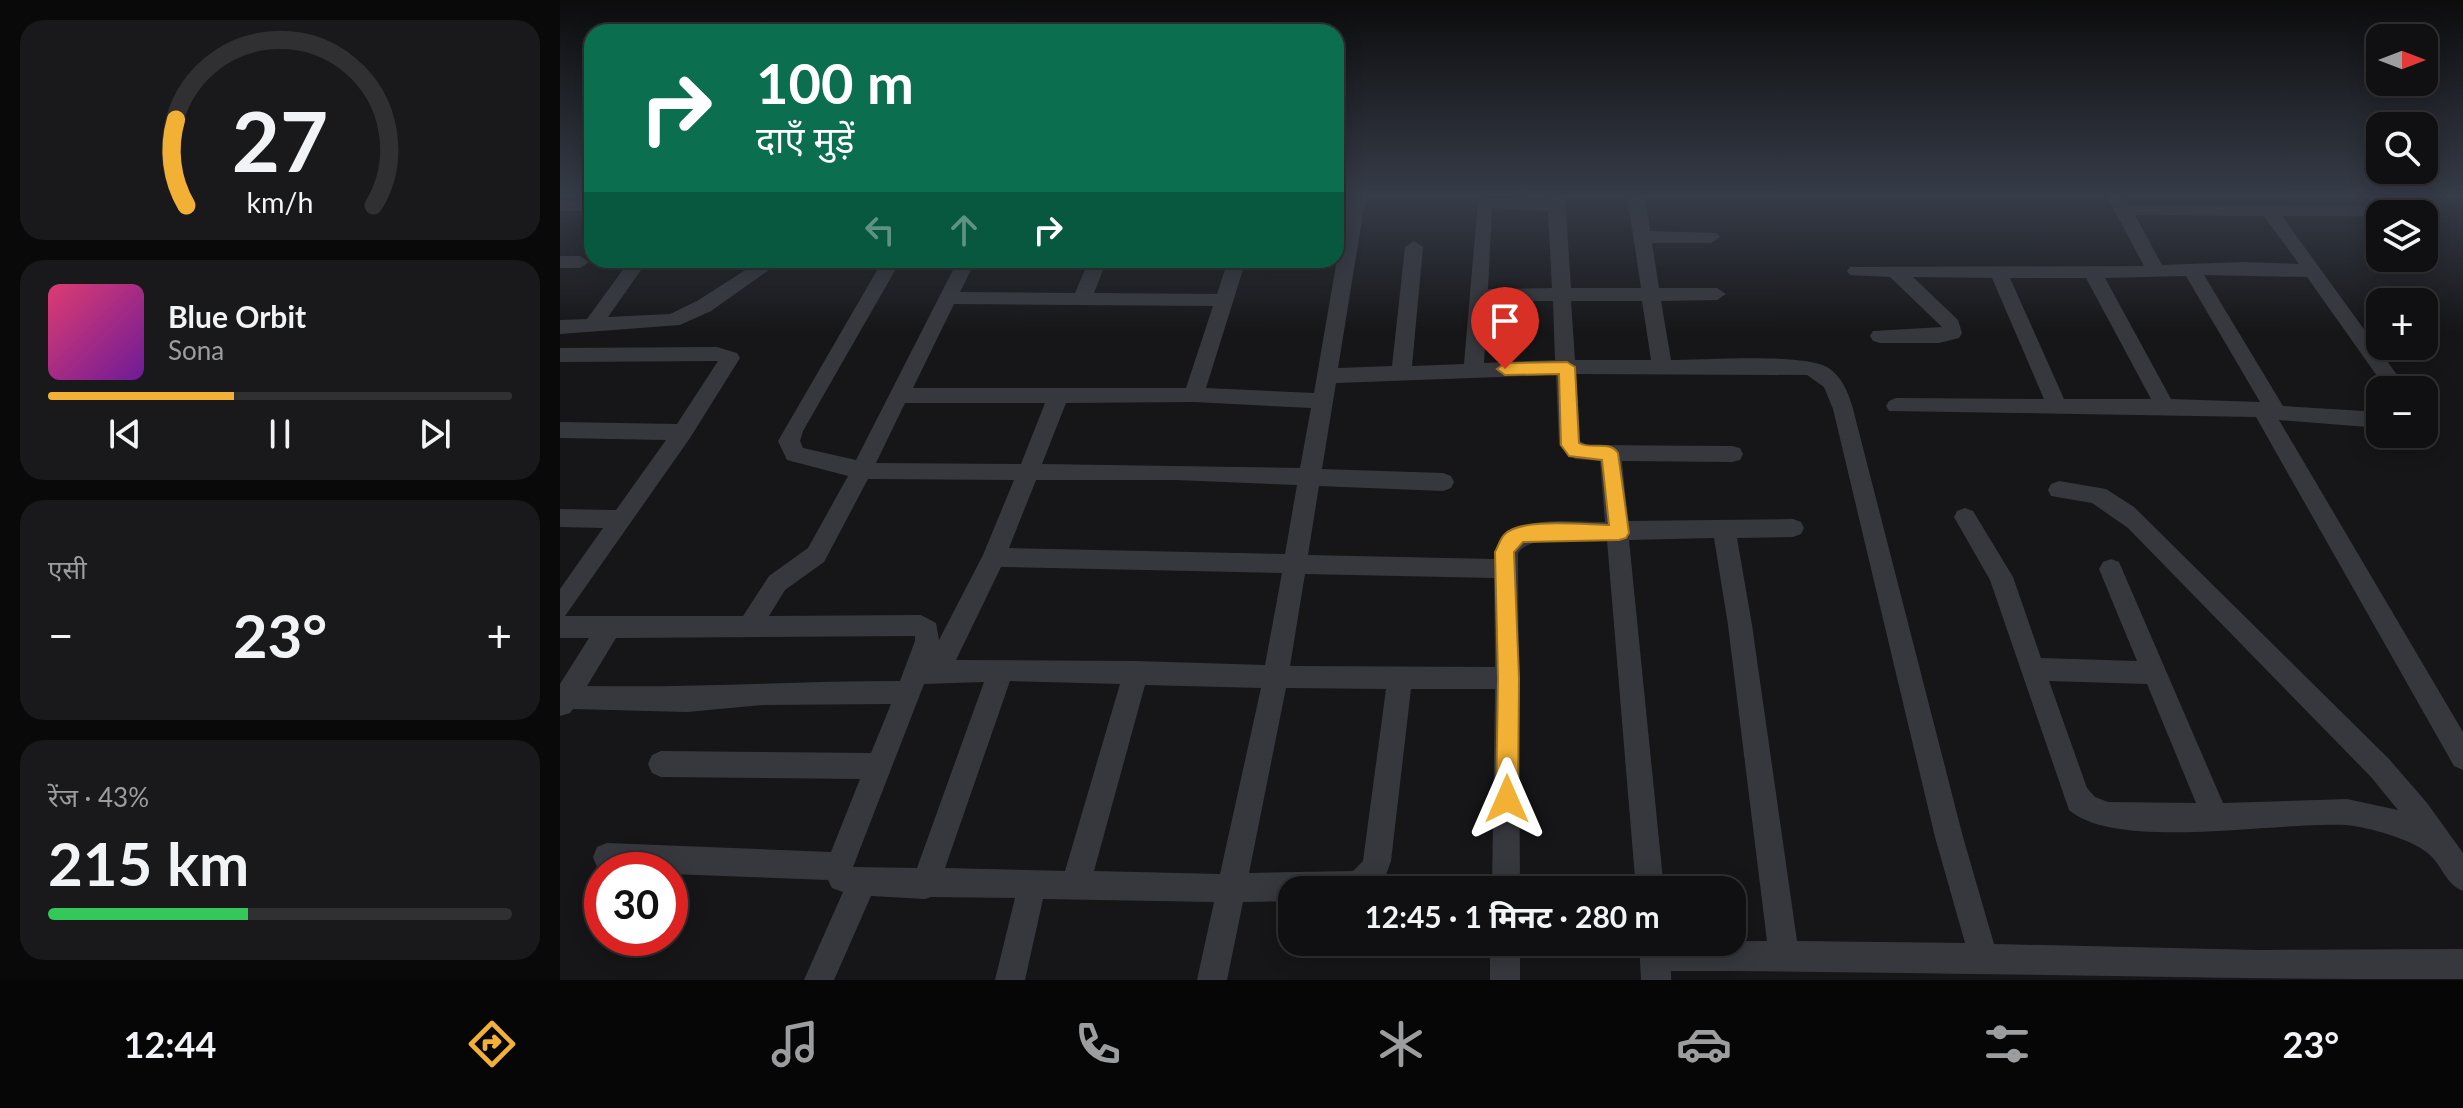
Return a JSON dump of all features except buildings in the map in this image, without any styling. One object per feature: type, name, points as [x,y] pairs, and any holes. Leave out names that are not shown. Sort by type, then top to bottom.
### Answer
[{"type":"street","points":[[1474,370],[1482,241]]},
{"type":"street","points":[[1559,241],[1570,445],[1575,451],[1583,453],[1732,454]]},
{"type":"street","points":[[1642,241],[1662,368]]},
{"type":"street","points":[[2140,241],[2156,271]]},
{"type":"street","points":[[2291,241],[2388,376]]},
{"type":"street","points":[[1402,371],[1414,247]]},
{"type":"street","points":[[560,262],[580,262]]},
{"type":"street","points":[[593,325],[633,268]]},
{"type":"street","points":[[560,327],[673,320],[704,306],[762,268]]},
{"type":"street","points":[[887,268],[789,441],[795,454],[863,471],[1028,474],[1176,472],[1443,482]]},
{"type":"street","points":[[750,626],[777,583],[816,555],[863,471],[963,268]]},
{"type":"street","points":[[1082,298],[1095,268]]},
{"type":"street","points":[[1194,395],[1235,268]]},
{"type":"street","points":[[1212,980],[1276,677],[1326,376],[1339,268]]},
{"type":"street","points":[[1856,271],[2278,268],[2313,271]]},
{"type":"street","points":[[2191,269],[2463,756]]},
{"type":"street","points":[[1880,336],[1939,336],[1952,333],[1951,325],[1895,271]]},
{"type":"street","points":[[1998,271],[2057,406]]},
{"type":"street","points":[[2092,271],[2165,407]]},
{"type":"street","points":[[1480,295],[1717,294]]},
{"type":"street","points":[[948,298],[1225,300]]},
{"type":"street","points":[[560,355],[726,355],[730,358],[683,432],[560,608]]},
{"type":"street","points":[[1326,376],[1567,367],[1807,368],[1819,370],[1828,376],[1838,391],[1949,837],[1984,959]]},
{"type":"street","points":[[899,396],[1194,395],[1322,401]]},
{"type":"street","points":[[819,980],[878,766],[921,679],[956,629],[994,557],[1058,397]]},
{"type":"street","points":[[1896,406],[2165,407],[2269,410],[2314,417],[2366,419]]},
{"type":"street","points":[[560,430],[683,432]]},
{"type":"street","points":[[1610,453],[1649,876]]},
{"type":"street","points":[[2059,490],[2093,492],[2120,507],[2369,756],[2463,877]]},
{"type":"street","points":[[1965,517],[1997,566],[2074,788],[2079,801],[2087,808],[2123,816],[2215,817],[2347,812],[2391,821],[2440,844]]},
{"type":"street","points":[[560,518],[621,519]]},
{"type":"street","points":[[1506,876],[1508,678],[1505,552],[1511,540],[1518,535],[1538,532],[1793,528]]},
{"type":"street","points":[[1724,530],[1740,625],[1784,958]]},
{"type":"street","points":[[994,557],[1505,569]]},
{"type":"street","points":[[2111,569],[2215,817]]},
{"type":"street","points":[[560,627],[828,623],[921,626],[927,631],[927,641],[921,679]]},
{"type":"street","points":[[563,701],[609,628]]},
{"type":"street","points":[[2032,669],[2153,673]]},
{"type":"street","points":[[563,701],[687,700],[1001,670],[1276,677],[1508,678]]},
{"type":"street","points":[[925,885],[1001,670]]},
{"type":"street","points":[[1075,887],[1136,672]]},
{"type":"street","points":[[688,863],[850,874],[925,885],[1230,888],[1354,885],[1364,882],[1373,872],[1400,677]]},
{"type":"street","points":[[661,764],[878,766]]},
{"type":"street","points":[[1010,980],[1032,886]]},
{"type":"street","points":[[1505,956],[1505,980]]},
{"type":"street","points":[[1655,959],[1875,956],[2259,965],[2463,964]]},
{"type":"route","points":[[1505,369],[1567,367],[1570,445],[1575,451],[1583,453],[1610,453],[1619,533],[1538,532],[1518,535],[1511,540],[1505,552],[1507,799]]}]
